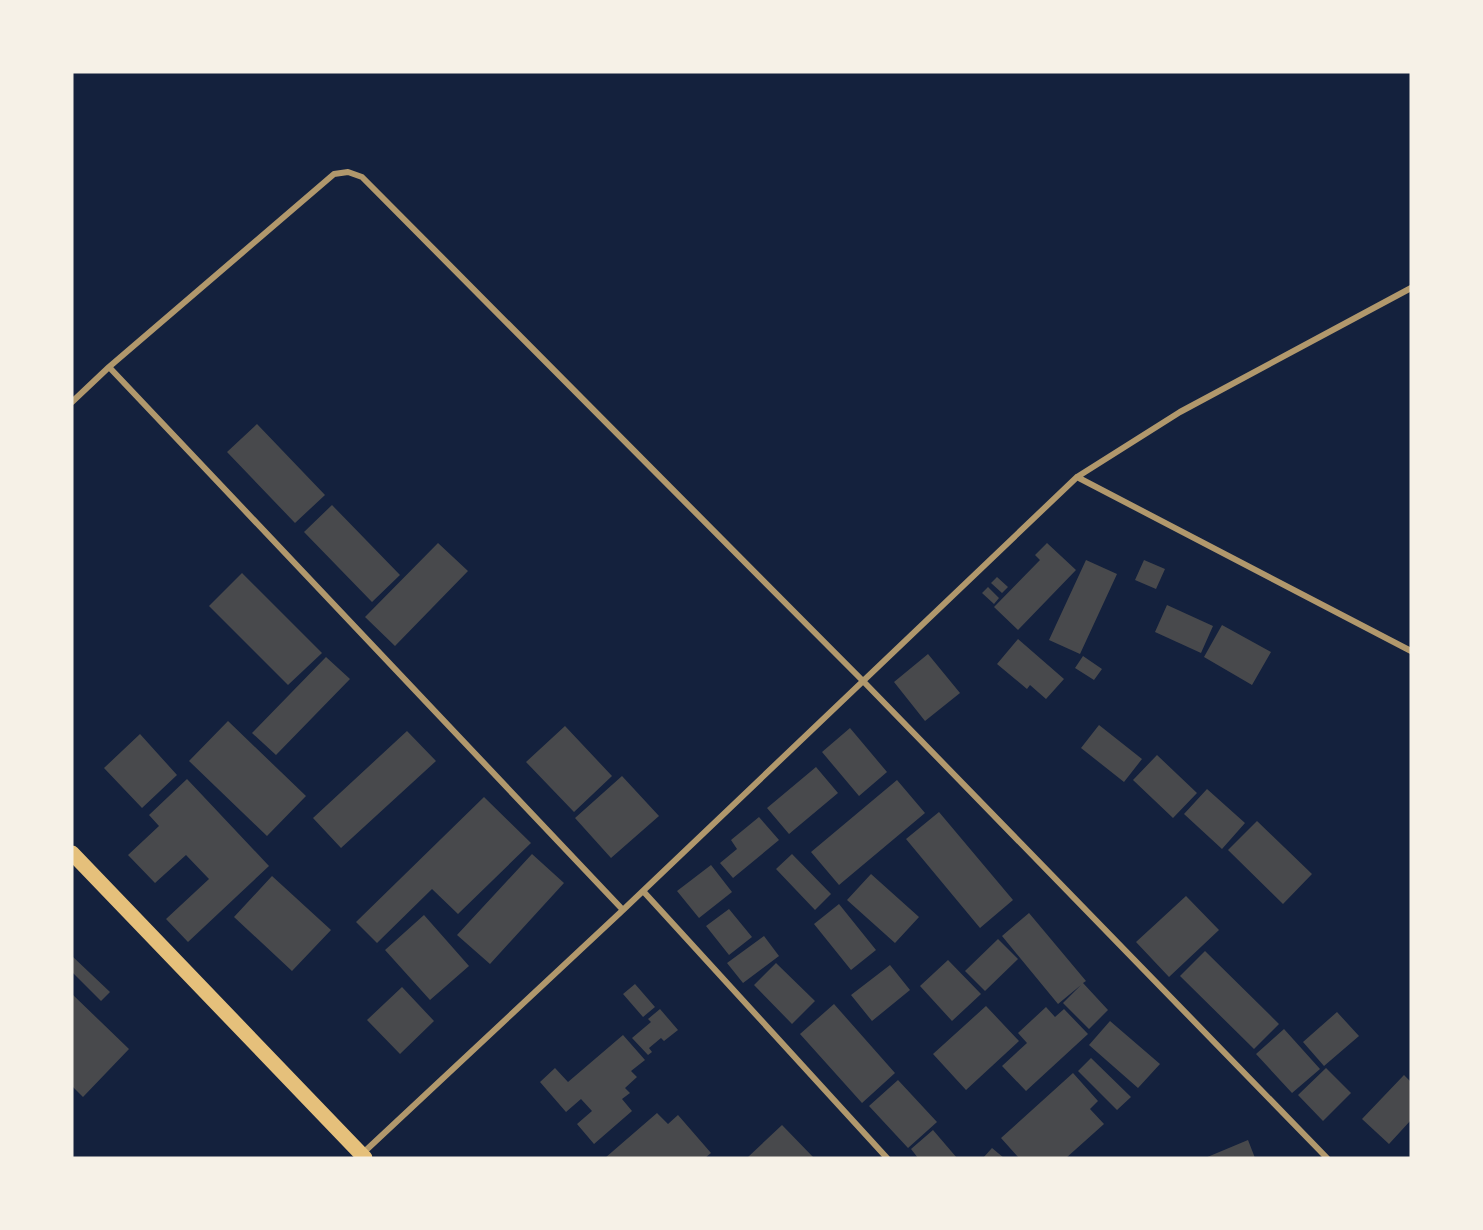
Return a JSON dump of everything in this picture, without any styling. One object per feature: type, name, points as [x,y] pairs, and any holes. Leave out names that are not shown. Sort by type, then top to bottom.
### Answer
[{"type":"main road","points":[[72,853],[361,1157]]},
{"type":"street","points":[[72,402],[109,367],[334,174],[348,171],[362,177],[863,681],[1327,1158]]},
{"type":"street","points":[[361,1157],[1077,477],[1180,412],[1411,288]]},
{"type":"street","points":[[109,367],[623,910]]},
{"type":"street","points":[[1077,477],[1411,651]]},
{"type":"street","points":[[643,891],[887,1158]]},
{"type":"building","points":[[257,424],[325,495],[295,523],[227,452]]},
{"type":"building","points":[[332,505],[400,575],[372,602],[304,532]]},
{"type":"building","points":[[438,543],[468,571],[395,646],[365,617]]},
{"type":"building","points":[[1047,543],[1076,570],[1018,630],[994,607],[1040,560],[1035,555]]},
{"type":"building","points":[[1086,560],[1117,574],[1080,654],[1049,640]]},
{"type":"building","points":[[1144,560],[1165,569],[1156,589],[1135,580]]},
{"type":"building","points":[[242,573],[322,653],[288,685],[209,606]]},
{"type":"building","points":[[997,577],[1008,587],[1002,593],[991,583]]},
{"type":"building","points":[[988,587],[999,598],[994,604],[982,593]]},
{"type":"building","points":[[1167,605],[1213,626],[1201,653],[1155,632]]},
{"type":"building","points":[[1222,625],[1271,652],[1252,685],[1204,657]]},
{"type":"building","points":[[1018,639],[1064,679],[1046,699],[1030,685],[1027,689],[997,664]]},
{"type":"building","points":[[928,654],[960,693],[925,721],[894,682]]},
{"type":"building","points":[[1083,656],[1102,669],[1094,680],[1075,668]]},
{"type":"building","points":[[326,657],[350,679],[276,755],[252,733]]},
{"type":"building","points":[[228,721],[306,796],[267,836],[189,761]]},
{"type":"building","points":[[1099,725],[1142,759],[1124,782],[1081,748]]},
{"type":"building","points":[[565,726],[612,776],[574,812],[526,762]]},
{"type":"building","points":[[850,728],[887,772],[859,796],[822,752]]},
{"type":"building","points":[[407,731],[436,761],[341,848],[313,818]]},
{"type":"building","points":[[140,734],[177,775],[142,808],[104,768]]},
{"type":"building","points":[[1157,755],[1197,793],[1173,818],[1133,780]]},
{"type":"building","points":[[816,767],[838,793],[789,834],[767,808]]},
{"type":"building","points":[[622,776],[659,816],[611,858],[575,818]]},
{"type":"building","points":[[187,779],[269,866],[188,942],[166,919],[209,879],[186,855],[155,883],[128,855],[159,826],[149,815]]},
{"type":"building","points":[[897,780],[925,813],[839,885],[811,852]]},
{"type":"building","points":[[1207,789],[1245,823],[1222,849],[1184,814]]},
{"type":"building","points":[[484,797],[531,843],[458,914],[432,889],[377,943],[356,922]]},
{"type":"building","points":[[939,812],[1013,900],[980,928],[906,839]]},
{"type":"building","points":[[759,817],[779,840],[733,878],[720,863],[737,849],[731,840]]},
{"type":"building","points":[[1257,821],[1312,874],[1283,904],[1228,850]]},
{"type":"building","points":[[532,854],[564,883],[490,964],[457,935]]},
{"type":"building","points":[[792,854],[831,894],[815,910],[776,869]]},
{"type":"building","points":[[711,865],[732,892],[699,918],[677,891]]},
{"type":"building","points":[[871,874],[919,917],[895,943],[847,900]]},
{"type":"building","points":[[272,876],[331,930],[292,971],[234,917]]},
{"type":"building","points":[[1186,896],[1219,930],[1169,977],[1136,942]]},
{"type":"building","points":[[839,904],[876,950],[851,970],[814,924]]},
{"type":"building","points":[[729,909],[752,937],[729,955],[706,926]]},
{"type":"building","points":[[1029,913],[1086,981],[1083,983],[1108,1010],[1089,1029],[1063,1003],[1081,985],[1058,1004],[1002,936]]},
{"type":"building","points":[[424,915],[469,966],[430,1000],[385,950]]},
{"type":"building","points":[[764,936],[779,956],[743,983],[727,963]]},
{"type":"building","points":[[998,939],[1018,959],[985,991],[965,971]]},
{"type":"building","points":[[1205,951],[1279,1024],[1254,1049],[1180,976]]},
{"type":"building","points":[[72,956],[110,992],[101,1001],[72,972]]},
{"type":"building","points":[[948,960],[981,994],[952,1021],[920,986]]},
{"type":"building","points":[[776,963],[815,1001],[792,1024],[754,985]]},
{"type":"building","points":[[890,965],[910,990],[872,1021],[851,995]]},
{"type":"building","points":[[635,984],[655,1007],[643,1017],[623,994]]},
{"type":"building","points":[[402,987],[434,1021],[400,1054],[367,1020]]},
{"type":"building","points":[[72,994],[129,1049],[83,1097],[72,1086]]},
{"type":"building","points":[[834,1004],[895,1073],[862,1103],[800,1034]]},
{"type":"building","points":[[986,1006],[1019,1041],[966,1090],[933,1054]]},
{"type":"building","points":[[1046,1007],[1055,1017],[1064,1009],[1088,1034],[1026,1091],[1002,1066],[1027,1043],[1018,1033]]},
{"type":"building","points":[[660,1009],[678,1030],[664,1041],[661,1038],[649,1048],[652,1052],[648,1055],[632,1038],[651,1022],[648,1019]]},
{"type":"building","points":[[1337,1012],[1359,1036],[1324,1066],[1303,1042]]},
{"type":"building","points":[[1110,1021],[1160,1064],[1138,1088],[1089,1045]]},
{"type":"building","points":[[1284,1029],[1320,1069],[1292,1093],[1256,1054]]},
{"type":"building","points":[[623,1035],[645,1060],[631,1071],[637,1077],[625,1088],[630,1093],[622,1099],[632,1111],[594,1144],[577,1124],[592,1111],[581,1099],[566,1112],[540,1082],[555,1068],[568,1082]]},
{"type":"building","points":[[1091,1058],[1131,1097],[1117,1110],[1078,1071]]},
{"type":"building","points":[[1326,1068],[1351,1093],[1323,1121],[1298,1095]]},
{"type":"building","points":[[1073,1073],[1098,1101],[1090,1109],[1104,1124],[1066,1158],[1019,1158],[1001,1138]]},
{"type":"building","points":[[1404,1075],[1411,1082],[1411,1120],[1389,1144],[1362,1119]]},
{"type":"building","points":[[898,1080],[937,1122],[908,1148],[869,1106]]},
{"type":"building","points":[[657,1113],[668,1124],[678,1115],[711,1153],[705,1158],[605,1158]]},
{"type":"building","points":[[782,1125],[814,1158],[747,1158]]},
{"type":"building","points":[[933,1130],[957,1158],[918,1158],[911,1149]]},
{"type":"building","points":[[1248,1140],[1255,1158],[1205,1158]]},
{"type":"building","points":[[992,1148],[1004,1158],[983,1158]]}]
